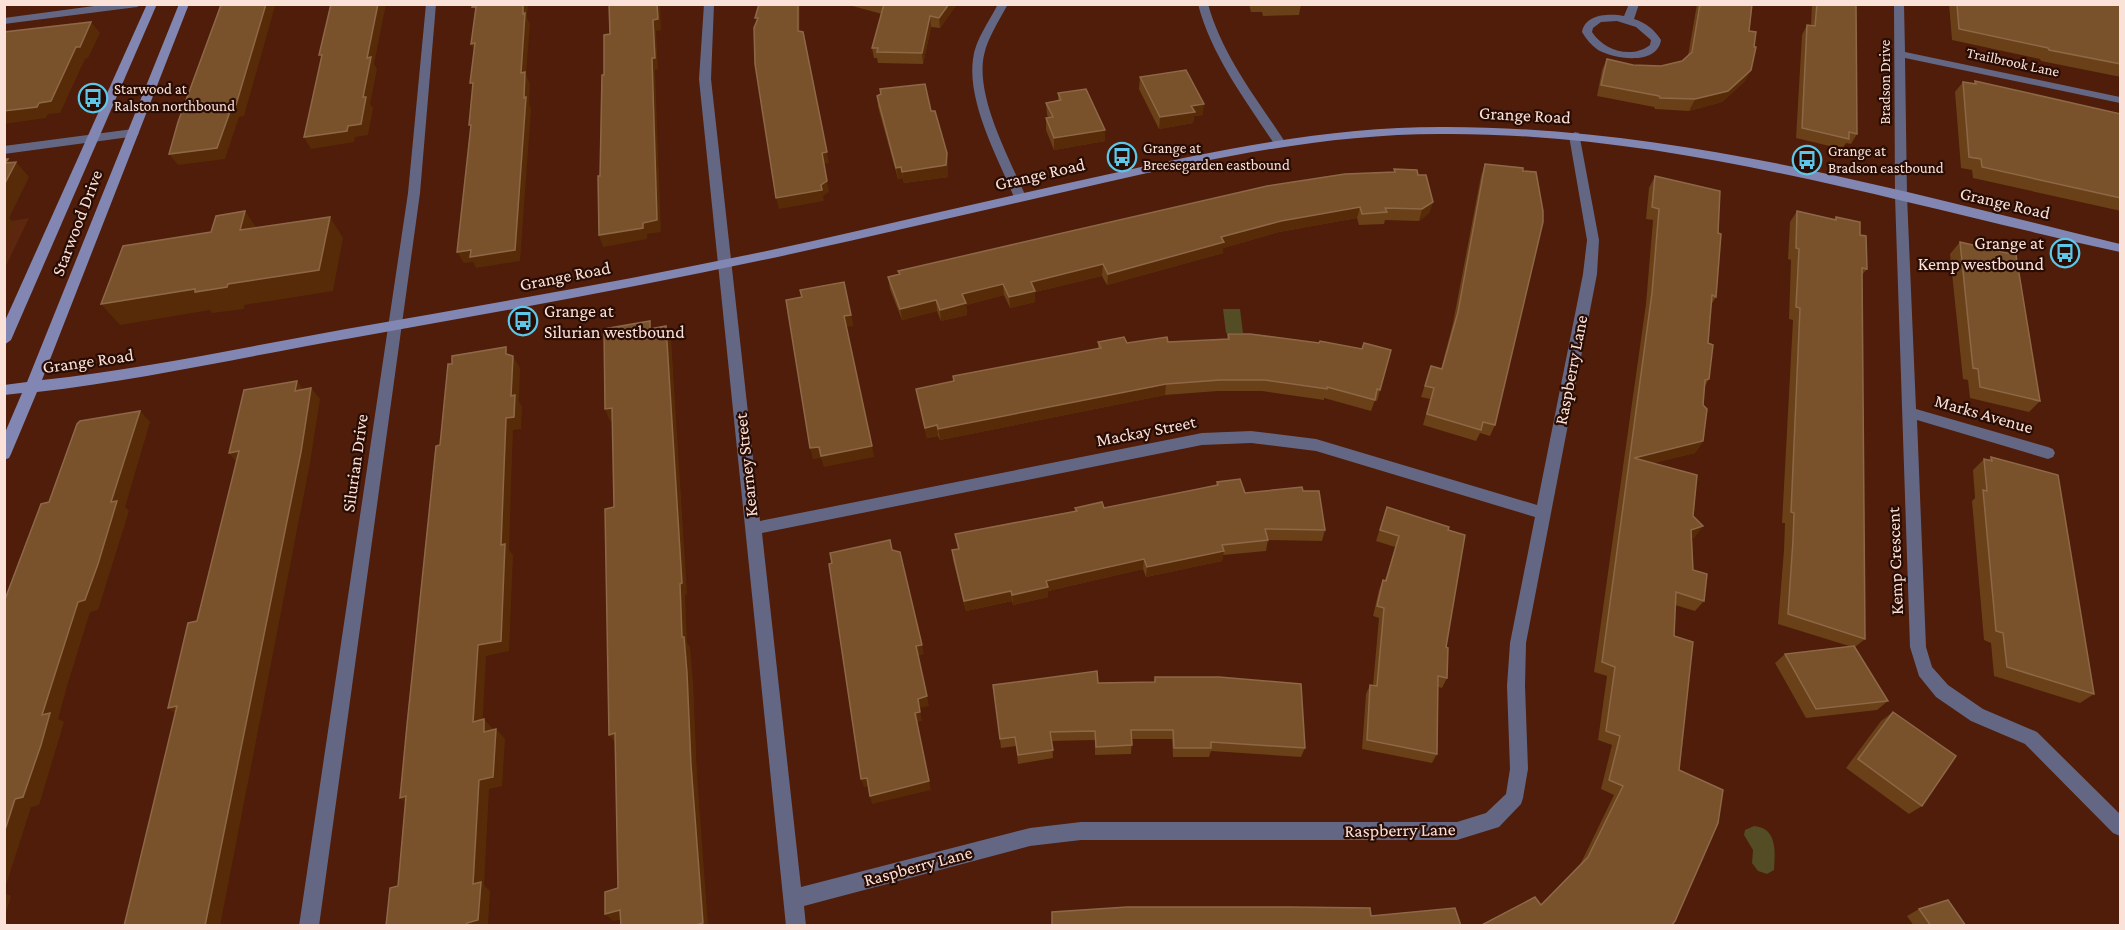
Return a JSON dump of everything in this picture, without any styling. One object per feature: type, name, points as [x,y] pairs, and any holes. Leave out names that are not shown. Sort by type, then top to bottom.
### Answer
[{"type":"main road","name":"Starwood Drive","points":[[4,340],[95,138],[152,4]]},
{"type":"main road","name":"Starwood Drive","points":[[4,454],[33,387],[184,4]]},
{"type":"main road","name":"Grange Road","points":[[4,390],[109,377],[725,265],[1192,158],[1279,142],[1361,134],[1439,130],[1500,131],[1575,136],[1675,148],[1768,165],[2121,248]]},
{"type":"street","points":[[4,21],[137,4]]},
{"type":"street","name":"Silurian Drive","points":[[309,926],[414,193],[431,4]]},
{"type":"street","name":"Kearney Street","points":[[709,4],[705,78],[796,926]]},
{"type":"street","points":[[1003,4],[981,46],[976,71],[980,94],[1020,197]]},
{"type":"street","points":[[1203,4],[1218,42],[1279,142]]},
{"type":"street","points":[[1628,20],[1634,4]]},
{"type":"street","name":"Bradson Drive","points":[[1899,4],[1901,196]]},
{"type":"street","points":[[1598,20],[1628,20],[1638,23],[1653,34],[1656,40],[1651,50],[1634,55],[1611,52],[1594,43],[1587,32],[1588,27],[1598,20]]},
{"type":"street","name":"Trailbrook Lane","points":[[1899,54],[2121,100]]},
{"type":"street","points":[[4,150],[133,133]]},
{"type":"street","name":"Raspberry Lane","points":[[793,899],[1030,837],[1081,831],[1457,831],[1492,821],[1514,798],[1519,769],[1516,686],[1518,643],[1590,274],[1593,240],[1575,136]]},
{"type":"street","name":"Kemp Crescent","points":[[1901,196],[1918,647],[1925,671],[1942,691],[1977,715],[2031,738],[2121,827]]},
{"type":"street","name":"Marks Avenue","points":[[1909,412],[2048,453]]},
{"type":"street","name":"Mackay Street","points":[[752,529],[1202,439],[1251,437],[1316,445],[1543,513]]},
{"type":"shaded area","points":[[29,218],[5,268],[5,222]]},
{"type":"shaded area","points":[[1223,309],[1240,309],[1243,333],[1226,333]]},
{"type":"shaded area","points":[[1754,826],[1767,831],[1773,842],[1774,870],[1767,874],[1758,871],[1752,863],[1753,850],[1744,835],[1745,830]]},
{"type":"building","points":[[266,4],[236,105],[232,106],[217,148],[169,154],[178,122],[221,5]]},
{"type":"building","points":[[331,4],[378,4],[367,58],[371,57],[363,97],[366,97],[361,124],[348,126],[347,131],[304,137],[322,55],[319,55]]},
{"type":"building","points":[[473,4],[523,4],[523,14],[525,13],[521,73],[525,72],[524,98],[526,97],[515,250],[470,257],[471,250],[457,252],[471,125],[469,125],[473,83],[470,83],[475,43],[471,44],[476,7],[472,7]]},
{"type":"building","points":[[609,4],[657,4],[658,19],[653,20],[655,58],[652,58],[657,220],[643,223],[643,228],[599,235],[598,176],[600,176],[602,75],[604,75],[604,35],[610,34]]},
{"type":"building","points":[[759,4],[798,4],[798,31],[803,32],[827,152],[822,153],[827,181],[821,185],[822,190],[776,198],[755,64],[754,28],[758,18],[755,18]]},
{"type":"building","points":[[884,4],[949,4],[939,18],[930,16],[922,53],[877,52],[878,48],[872,48]]},
{"type":"building","points":[[1700,4],[1752,4],[1749,31],[1756,32],[1754,47],[1756,47],[1751,70],[1728,91],[1695,99],[1660,98],[1601,85],[1607,59],[1633,65],[1661,66],[1682,61],[1692,52]]},
{"type":"building","points":[[1817,4],[1856,4],[1857,134],[1849,132],[1849,139],[1802,128],[1807,25],[1815,26]]},
{"type":"building","points":[[1957,4],[2121,4],[2121,64],[1959,29]]},
{"type":"building","points":[[91,22],[80,47],[76,47],[51,101],[39,103],[37,107],[4,111],[4,32]]},
{"type":"building","points":[[1186,70],[1204,104],[1191,106],[1195,112],[1160,117],[1140,77]]},
{"type":"building","points":[[1975,81],[2121,114],[2121,198],[1982,167],[1981,159],[1969,157],[1963,82],[1976,84]]},
{"type":"building","points":[[925,84],[931,111],[935,111],[947,153],[946,165],[902,172],[901,167],[896,168],[877,96],[881,94],[880,89]]},
{"type":"building","points":[[1086,89],[1105,130],[1054,138],[1046,118],[1053,117],[1046,103],[1061,100],[1058,93]]},
{"type":"building","points":[[4,159],[8,159],[5,163],[16,162],[4,185]]},
{"type":"building","points":[[1485,164],[1523,168],[1523,171],[1536,172],[1543,222],[1495,425],[1483,422],[1481,430],[1427,414],[1434,388],[1425,386],[1431,366],[1442,369],[1458,312]]},
{"type":"building","points":[[1394,169],[1417,170],[1418,175],[1426,175],[1433,202],[1422,209],[1385,208],[1387,212],[1362,214],[1360,207],[1281,221],[1221,237],[1224,242],[1108,274],[1103,264],[1031,282],[1035,291],[1009,297],[1003,284],[962,294],[966,303],[940,310],[936,300],[900,309],[888,277],[900,274],[898,271],[1267,186],[1345,174],[1395,172]]},
{"type":"building","points":[[1655,176],[1720,191],[1718,233],[1721,234],[1716,297],[1712,295],[1708,343],[1713,345],[1709,379],[1705,380],[1703,405],[1707,409],[1703,441],[1634,458],[1697,475],[1693,516],[1703,526],[1691,530],[1693,570],[1707,574],[1704,601],[1676,592],[1674,636],[1693,642],[1679,770],[1723,790],[1718,823],[1671,926],[1480,926],[1535,897],[1541,905],[1588,857],[1623,786],[1609,780],[1620,736],[1606,731],[1615,667],[1602,662],[1652,293],[1659,209],[1652,207]]},
{"type":"building","points":[[245,211],[240,230],[330,217],[319,270],[228,284],[227,287],[195,292],[195,289],[101,304],[123,246],[211,232],[216,216]]},
{"type":"building","points":[[1797,211],[1836,220],[1836,217],[1860,222],[1860,235],[1866,236],[1867,269],[1862,268],[1865,639],[1788,614],[1793,540],[1794,513],[1791,512],[1800,308],[1796,307],[1799,249],[1796,248]]},
{"type":"building","points":[[1960,242],[2016,255],[2040,401],[1980,387],[1978,369],[1973,368]]},
{"type":"building","points":[[844,282],[851,315],[844,316],[872,446],[821,456],[819,447],[810,448],[786,300],[802,297],[800,290]]},
{"type":"building","points":[[650,321],[650,329],[666,326],[682,583],[680,584],[682,637],[684,637],[687,673],[691,765],[703,923],[692,926],[621,926],[620,910],[605,914],[605,892],[618,888],[615,733],[609,735],[605,509],[614,507],[612,408],[605,409],[604,329]]},
{"type":"building","points":[[1228,334],[1250,334],[1319,343],[1320,341],[1362,349],[1364,343],[1391,350],[1375,400],[1327,387],[1327,389],[1265,380],[1220,380],[1166,384],[938,429],[937,425],[925,428],[916,389],[954,381],[953,376],[1101,348],[1098,342],[1124,337],[1127,343],[1167,337],[1168,342],[1229,339]]},
{"type":"building","points":[[506,347],[506,354],[513,356],[511,396],[515,395],[514,417],[506,418],[501,545],[505,544],[501,641],[478,645],[473,722],[484,719],[484,732],[496,729],[493,777],[479,780],[473,884],[481,882],[478,920],[467,923],[467,926],[386,926],[390,888],[398,886],[406,796],[400,798],[436,446],[440,445],[448,364],[452,364],[452,356]]},
{"type":"building","points":[[297,381],[295,391],[311,388],[301,452],[205,926],[124,926],[177,706],[168,708],[188,623],[197,621],[239,451],[229,453],[244,390]]},
{"type":"building","points":[[140,411],[111,502],[117,501],[98,564],[85,600],[78,602],[42,715],[50,713],[41,745],[23,797],[15,799],[4,833],[4,602],[41,504],[49,502],[77,424],[80,421]]},
{"type":"building","points":[[1991,457],[2058,475],[2094,694],[2007,667],[2003,633],[1996,631],[1983,490],[1987,491],[1984,459],[1992,461]]},
{"type":"building","points":[[1240,479],[1245,493],[1302,487],[1303,491],[1319,491],[1325,530],[1265,529],[1268,540],[1222,545],[1224,551],[1147,567],[1144,559],[1046,581],[1048,587],[1012,595],[1011,591],[964,601],[952,550],[959,549],[955,534],[1077,511],[1075,508],[1102,502],[1104,508],[1218,485],[1217,482]]},
{"type":"building","points":[[1387,507],[1449,527],[1448,530],[1465,535],[1446,647],[1448,648],[1447,678],[1438,676],[1437,754],[1367,740],[1370,685],[1377,686],[1384,608],[1377,606],[1383,580],[1386,581],[1399,536],[1380,530]]},
{"type":"building","points":[[890,540],[892,550],[900,552],[922,645],[916,646],[927,696],[918,699],[920,712],[915,713],[929,781],[870,796],[867,778],[861,779],[829,564],[832,563],[830,553]]},
{"type":"building","points":[[1854,646],[1888,701],[1816,709],[1785,654]]},
{"type":"building","points":[[1097,671],[1098,683],[1155,682],[1155,677],[1219,677],[1301,684],[1305,748],[1211,742],[1211,748],[1174,748],[1173,730],[1131,730],[1132,745],[1096,747],[1095,731],[1050,732],[1053,750],[1018,755],[1015,737],[1000,739],[993,685]]},
{"type":"building","points":[[1893,712],[1956,756],[1922,806],[1858,759]]},
{"type":"building","points":[[1948,900],[1966,926],[1931,926],[1919,909]]},
{"type":"building","points":[[1127,907],[1370,908],[1371,916],[1455,908],[1461,926],[1052,926],[1052,912]]},
{"type":"place","name":"Starwood at Ralston northbound","points":[[93,98]]},
{"type":"place","name":"Grange at Breesegarden eastbound","points":[[1122,157]]},
{"type":"place","name":"Grange at Bradson eastbound","points":[[1807,160]]},
{"type":"place","name":"Grange at Kemp westbound","points":[[2065,253]]},
{"type":"place","name":"Grange at Silurian westbound","points":[[523,321]]}]
